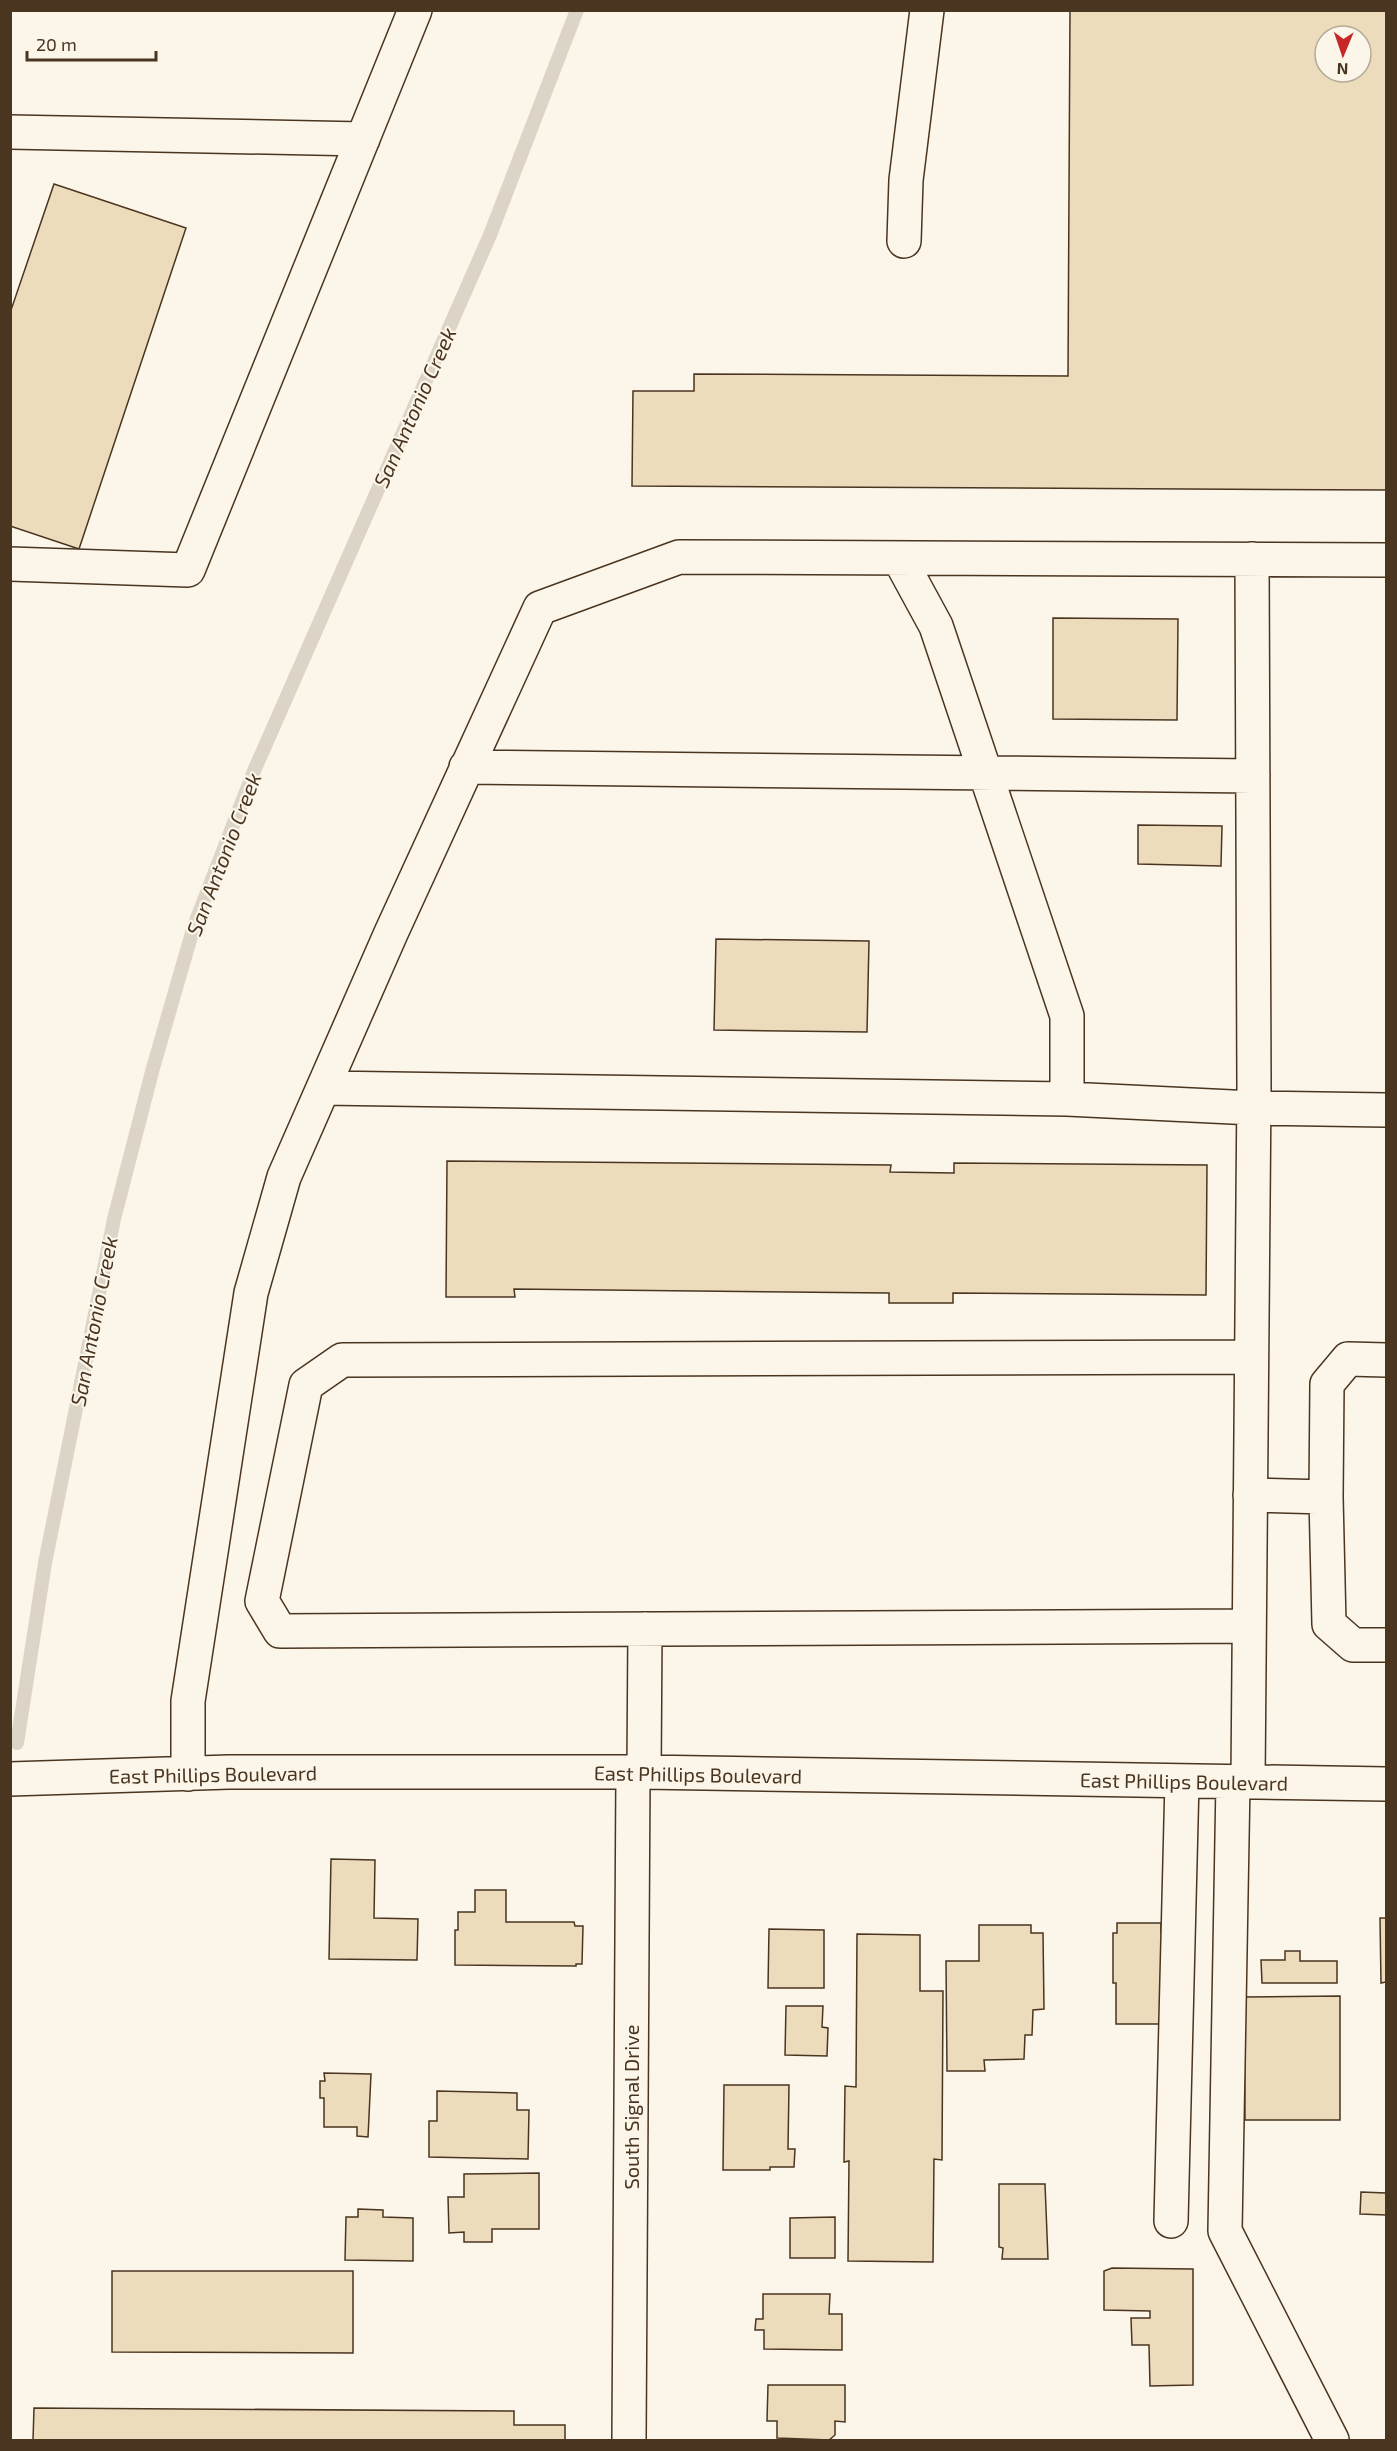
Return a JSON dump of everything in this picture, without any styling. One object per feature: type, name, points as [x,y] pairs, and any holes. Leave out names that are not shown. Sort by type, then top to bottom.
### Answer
[{"type":"street","points":[[10,564],[188,570],[415,10]]},
{"type":"street","points":[[904,241],[906,180],[927,10]]},
{"type":"street","points":[[10,132],[363,139]]},
{"type":"street","points":[[188,1774],[188,1701],[251,1293],[284,1177],[466,767],[540,608],[679,556],[1386,560]]},
{"type":"street","points":[[899,558],[936,626],[1067,1016],[1067,1099]]},
{"type":"street","points":[[1252,559],[1253,1108],[1249,1626],[1240,1781],[1225,2231],[1332,2440]]},
{"type":"street","points":[[466,767],[1253,776]]},
{"type":"street","points":[[324,1088],[1067,1099],[1253,1108],[1386,1110]]},
{"type":"street","points":[[1249,1626],[280,1631],[262,1601],[306,1385],[342,1360],[1251,1357]]},
{"type":"street","points":[[1386,1360],[1348,1359],[1327,1384],[1326,1497],[1329,1624],[1353,1645],[1386,1645]]},
{"type":"street","points":[[1250,1495],[1326,1497]]},
{"type":"street","name":"South Signal Drive","points":[[628,2440],[638,1773],[645,1629]]},
{"type":"street","name":"East Phillips Boulevard","points":[[10,1779],[188,1774],[638,1773],[1386,1784]]},
{"type":"street","points":[[1171,2221],[1182,1781]]},
{"type":"building","points":[[1070,10],[1386,10],[1386,490],[632,486],[633,391],[694,391],[694,374],[1068,376]]},
{"type":"building","points":[[54,184],[186,228],[79,549],[10,526],[10,313]]},
{"type":"building","points":[[1053,618],[1178,619],[1177,720],[1053,719]]},
{"type":"building","points":[[1138,825],[1222,826],[1221,866],[1138,864]]},
{"type":"building","points":[[716,939],[869,941],[867,1032],[714,1030]]},
{"type":"building","points":[[447,1161],[891,1165],[890,1172],[954,1173],[954,1163],[1207,1165],[1206,1295],[953,1293],[953,1303],[889,1303],[889,1293],[514,1289],[515,1297],[446,1297]]},
{"type":"building","points":[[331,1859],[375,1860],[374,1918],[418,1919],[417,1960],[329,1959]]},
{"type":"building","points":[[475,1890],[506,1890],[506,1922],[574,1922],[575,1926],[583,1926],[582,1964],[576,1964],[576,1966],[455,1965],[455,1930],[458,1930],[458,1912],[475,1912]]},
{"type":"building","points":[[1380,1918],[1386,1918],[1386,1982],[1381,1983]]},
{"type":"building","points":[[1117,1923],[1161,1923],[1161,1933],[1165,1932],[1161,2024],[1116,2024],[1113,1933],[1117,1933]]},
{"type":"building","points":[[979,1925],[1031,1925],[1031,1933],[1043,1933],[1044,2009],[1033,2010],[1032,2035],[1025,2035],[1024,2059],[984,2060],[985,2071],[947,2071],[946,1961],[979,1961]]},
{"type":"building","points":[[769,1929],[824,1930],[824,1988],[768,1988]]},
{"type":"building","points":[[857,1934],[920,1935],[920,1991],[943,1991],[942,2160],[934,2159],[933,2262],[848,2261],[849,2161],[844,2162],[845,2086],[856,2087]]},
{"type":"building","points":[[1285,1951],[1300,1951],[1300,1961],[1337,1961],[1337,1983],[1262,1983],[1261,1960],[1285,1960]]},
{"type":"building","points":[[1340,1996],[1340,2120],[1245,2120],[1244,1997]]},
{"type":"building","points":[[786,2006],[823,2006],[822,2027],[828,2028],[827,2056],[785,2055]]},
{"type":"building","points":[[324,2073],[371,2074],[368,2137],[357,2136],[357,2127],[324,2127],[324,2098],[320,2098],[320,2081],[325,2081]]},
{"type":"building","points":[[724,2085],[789,2085],[788,2149],[795,2149],[794,2167],[770,2167],[770,2170],[723,2170]]},
{"type":"building","points":[[437,2091],[517,2093],[517,2110],[529,2110],[528,2159],[429,2157],[429,2121],[437,2121]]},
{"type":"building","points":[[539,2173],[539,2229],[492,2229],[492,2242],[464,2242],[464,2232],[449,2233],[448,2197],[464,2197],[464,2174]]},
{"type":"building","points":[[999,2184],[1045,2184],[1048,2259],[1002,2259],[1003,2248],[999,2247]]},
{"type":"building","points":[[1361,2192],[1386,2193],[1386,2215],[1360,2214]]},
{"type":"building","points":[[358,2209],[383,2210],[383,2217],[413,2218],[413,2261],[345,2260],[346,2217],[358,2217]]},
{"type":"building","points":[[835,2217],[835,2258],[790,2258],[790,2218]]},
{"type":"building","points":[[1112,2268],[1193,2269],[1193,2385],[1150,2386],[1149,2345],[1132,2345],[1131,2318],[1150,2318],[1150,2311],[1104,2310],[1104,2271]]},
{"type":"building","points":[[112,2271],[353,2271],[353,2353],[112,2352]]},
{"type":"building","points":[[763,2294],[830,2294],[829,2314],[842,2314],[842,2350],[764,2349],[764,2330],[755,2330],[756,2319],[763,2319]]},
{"type":"building","points":[[768,2385],[845,2385],[845,2422],[835,2421],[835,2435],[829,2440],[777,2438],[777,2421],[767,2421]]},
{"type":"building","points":[[34,2408],[514,2411],[514,2425],[565,2425],[565,2440],[33,2440]]},
{"type":"waterway","name":"San Antonio Creek","points":[[17,1743],[45,1563],[114,1219],[153,1068],[194,926],[254,771],[490,235],[577,10]]}]
